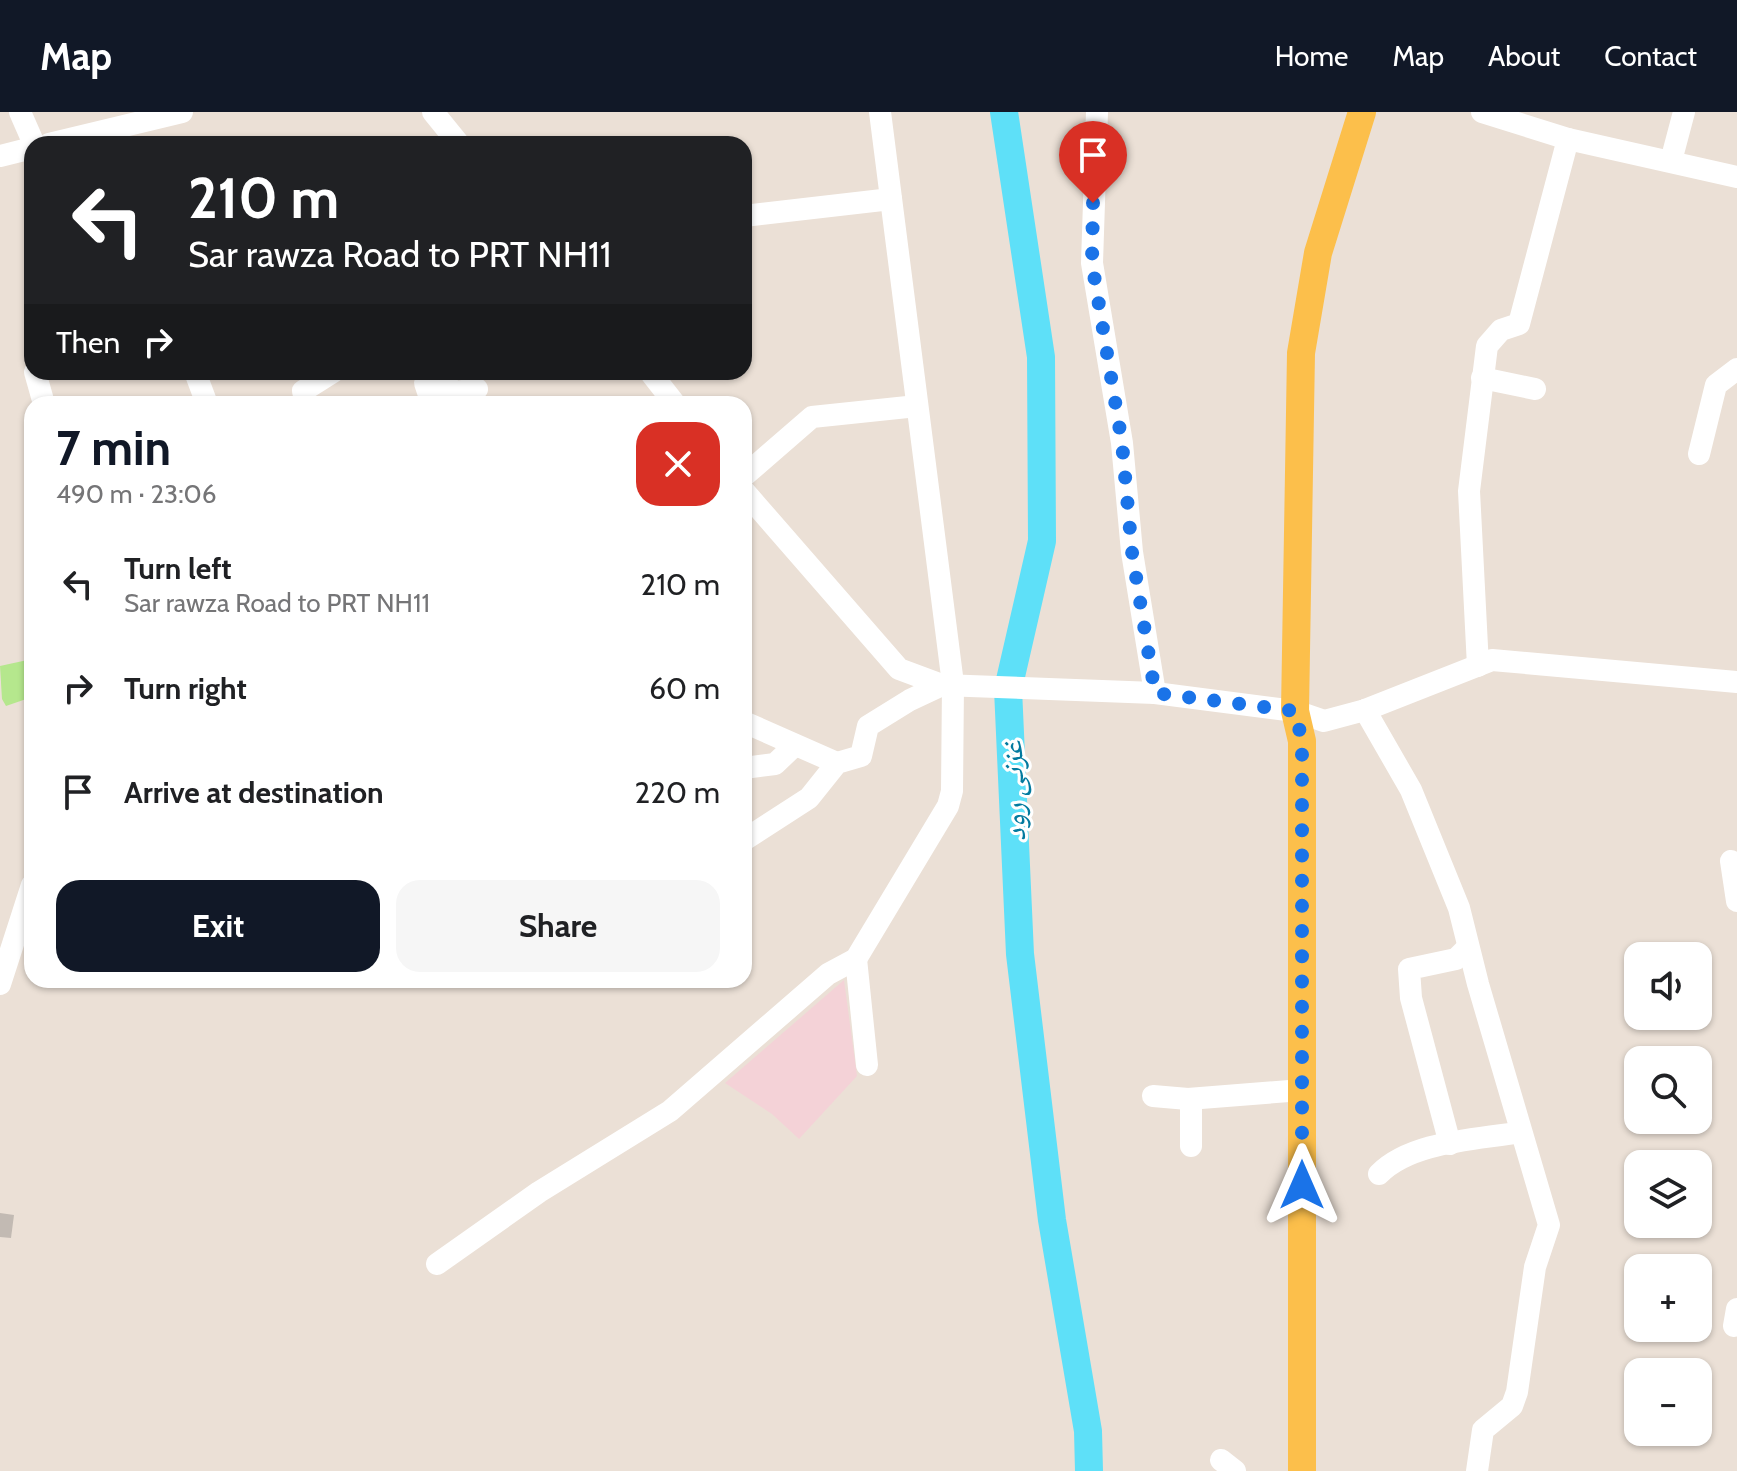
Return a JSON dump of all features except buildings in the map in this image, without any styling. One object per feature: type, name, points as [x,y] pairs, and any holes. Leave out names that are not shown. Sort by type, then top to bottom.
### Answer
[{"type":"main road","points":[[1302,1471],[1302,741],[1295,711],[1301,353],[1318,253],[1362,112]]},
{"type":"street","points":[[20,112],[29,136]]},
{"type":"street","points":[[82,136],[182,112]]},
{"type":"street","points":[[433,112],[452,136]]},
{"type":"street","points":[[437,1264],[539,1192],[670,1111],[828,974],[856,959],[948,806],[952,791],[954,684],[880,112]]},
{"type":"street","points":[[1097,112],[1092,263],[1122,443],[1132,552],[1155,693]]},
{"type":"street","points":[[1482,112],[1568,139],[1737,177]]},
{"type":"street","points":[[1671,161],[1684,112]]},
{"type":"street","points":[[1478,666],[1469,491],[1487,346],[1501,330],[1519,324],[1568,139]]},
{"type":"street","points":[[0,156],[24,149]]},
{"type":"street","points":[[752,215],[891,199]]},
{"type":"street","points":[[1699,454],[1716,385],[1737,369]]},
{"type":"street","points":[[1482,378],[1535,389]]},
{"type":"street","points":[[304,396],[303,391],[320,380]]},
{"type":"street","points":[[656,380],[669,396]]},
{"type":"street","points":[[429,396],[425,383],[441,383],[456,392],[477,389]]},
{"type":"street","points":[[752,469],[812,417],[917,406]]},
{"type":"street","points":[[752,500],[899,669],[954,684],[1155,693],[1295,711],[1324,721],[1365,710],[1492,660],[1737,682]]},
{"type":"street","points":[[752,835],[809,798],[837,763],[861,756],[868,726],[910,700],[954,684]]},
{"type":"street","points":[[1365,710],[1411,790],[1459,908],[1549,1225],[1535,1267],[1517,1392],[1512,1406],[1483,1430],[1477,1471]]},
{"type":"street","points":[[752,726],[837,763]]},
{"type":"street","points":[[752,767],[775,764],[795,745]]},
{"type":"street","points":[[1731,861],[1736,893]]},
{"type":"street","points":[[0,984],[24,910]]},
{"type":"street","points":[[1450,1144],[1411,998],[1409,969],[1456,959],[1468,947]]},
{"type":"street","points":[[856,959],[867,1065]]},
{"type":"street","points":[[1153,1096],[1191,1099],[1302,1090]]},
{"type":"street","points":[[1191,1099],[1191,1146]]},
{"type":"street","points":[[1379,1174],[1394,1160],[1450,1144],[1521,1132]]},
{"type":"shaded area","points":[[844,980],[857,1076],[799,1139],[772,1114],[725,1083]]},
{"type":"green space","points":[[24,661],[24,700],[6,706],[2,699],[0,666]]},
{"type":"waterway","name":"غزنی رود","points":[[1004,112],[1041,357],[1042,541],[1008,689],[1020,954],[1052,1220],[1088,1431],[1089,1471]]},
{"type":"route","points":[[1093,203],[1092,263],[1122,443],[1132,552],[1155,693],[1295,711],[1302,741],[1302,1185]]}]
